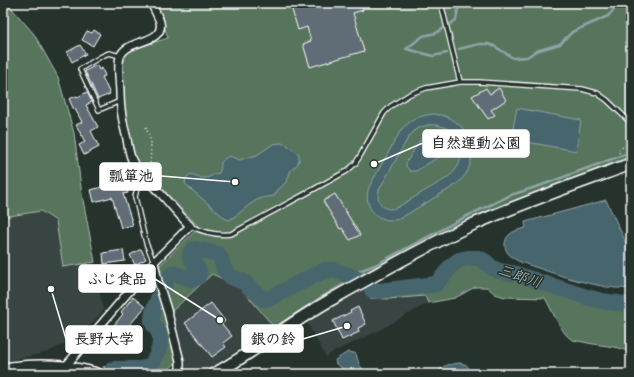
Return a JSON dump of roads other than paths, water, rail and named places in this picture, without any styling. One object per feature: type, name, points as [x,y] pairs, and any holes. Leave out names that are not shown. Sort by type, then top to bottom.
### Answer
[{"type":"street","points":[[65,367],[154,262],[190,226],[145,177],[132,160],[129,153],[121,110],[120,56],[125,49],[132,45],[157,36],[160,30],[160,23],[151,3]]},
{"type":"street","points":[[214,374],[235,363],[332,299],[439,241],[516,207],[581,182],[626,161]]},
{"type":"street","points":[[154,262],[180,361],[180,374]]},
{"type":"street","points":[[3,369],[45,366],[65,367],[97,374]]},
{"type":"lane","points":[[442,3],[460,82]]},
{"type":"lane","points":[[120,56],[109,53],[80,69],[99,110],[120,101]]},
{"type":"lane","points":[[190,226],[205,232],[222,235],[237,232],[347,171],[355,164],[384,113],[391,106],[410,94],[426,88],[460,82],[479,82],[582,89],[597,93],[607,100],[631,123]]},
{"type":"lane","points":[[145,177],[137,188],[135,197],[146,243],[154,262]]},
{"type":"water","points":[[517,108],[581,120],[576,151],[511,139]]},
{"type":"water","points":[[434,114],[447,117],[456,122],[466,133],[472,155],[471,163],[467,172],[454,186],[399,219],[391,220],[378,217],[370,208],[368,202],[367,195],[369,187],[401,130],[408,123],[420,117]],"holes":[[[431,125],[444,127],[451,131],[457,138],[461,156],[457,168],[444,180],[398,207],[389,209],[382,206],[378,195],[379,190],[408,138],[416,129]]]},
{"type":"water","points":[[429,134],[443,138],[449,145],[448,151],[416,171],[410,171],[406,166],[406,163],[420,140]]},
{"type":"water","points":[[281,143],[287,145],[299,154],[297,165],[291,170],[287,181],[274,196],[264,197],[257,200],[229,220],[185,184],[186,178],[189,175],[206,178],[219,173],[221,162],[229,156],[240,160],[257,155],[273,144]]},
{"type":"water","points":[[606,200],[631,253],[631,289],[601,286],[582,282],[525,264],[513,258],[508,253],[505,245],[506,239],[510,234],[526,228],[525,222]]},
{"type":"water","points":[[348,352],[356,354],[359,364],[366,374],[348,374],[347,371],[336,364],[335,360]]},
{"type":"water","points":[[459,363],[467,366],[471,374],[438,374],[441,368]]},
{"type":"waterway","points":[[406,49],[423,36],[436,33],[456,20],[459,3]]},
{"type":"waterway","points":[[459,49],[479,44],[488,44],[513,58],[527,57],[536,51],[560,44],[572,32],[608,16],[620,3]]},
{"type":"waterway","points":[[407,49],[433,56],[447,53]]},
{"type":"waterway","points":[[348,275],[375,265],[461,219],[511,195],[631,152]]},
{"type":"waterway","name":"三郎川","points":[[164,286],[166,279],[173,273],[191,279],[198,277],[199,271],[190,257],[191,252],[195,249],[218,254],[225,271],[231,277],[244,282],[264,299],[270,298],[325,270],[333,270],[354,277]]},
{"type":"waterway","name":"三郎川","points":[[372,290],[379,291],[436,284],[451,266],[459,260],[479,258],[499,271],[516,274],[602,301],[631,305]]},
{"type":"waterway","name":"三郎川","points":[[113,369],[136,369],[148,367],[154,360],[158,351],[160,337],[152,318],[153,311],[160,294]]},
{"type":"place","name":"自然運動公園","points":[[374,164]]},
{"type":"place","name":"瓢箪池","points":[[235,182]]},
{"type":"place","name":"長野大学","points":[[51,289]]},
{"type":"place","name":"ふじ食品","points":[[220,320]]},
{"type":"place","name":"銀の鈴","points":[[347,326]]}]
